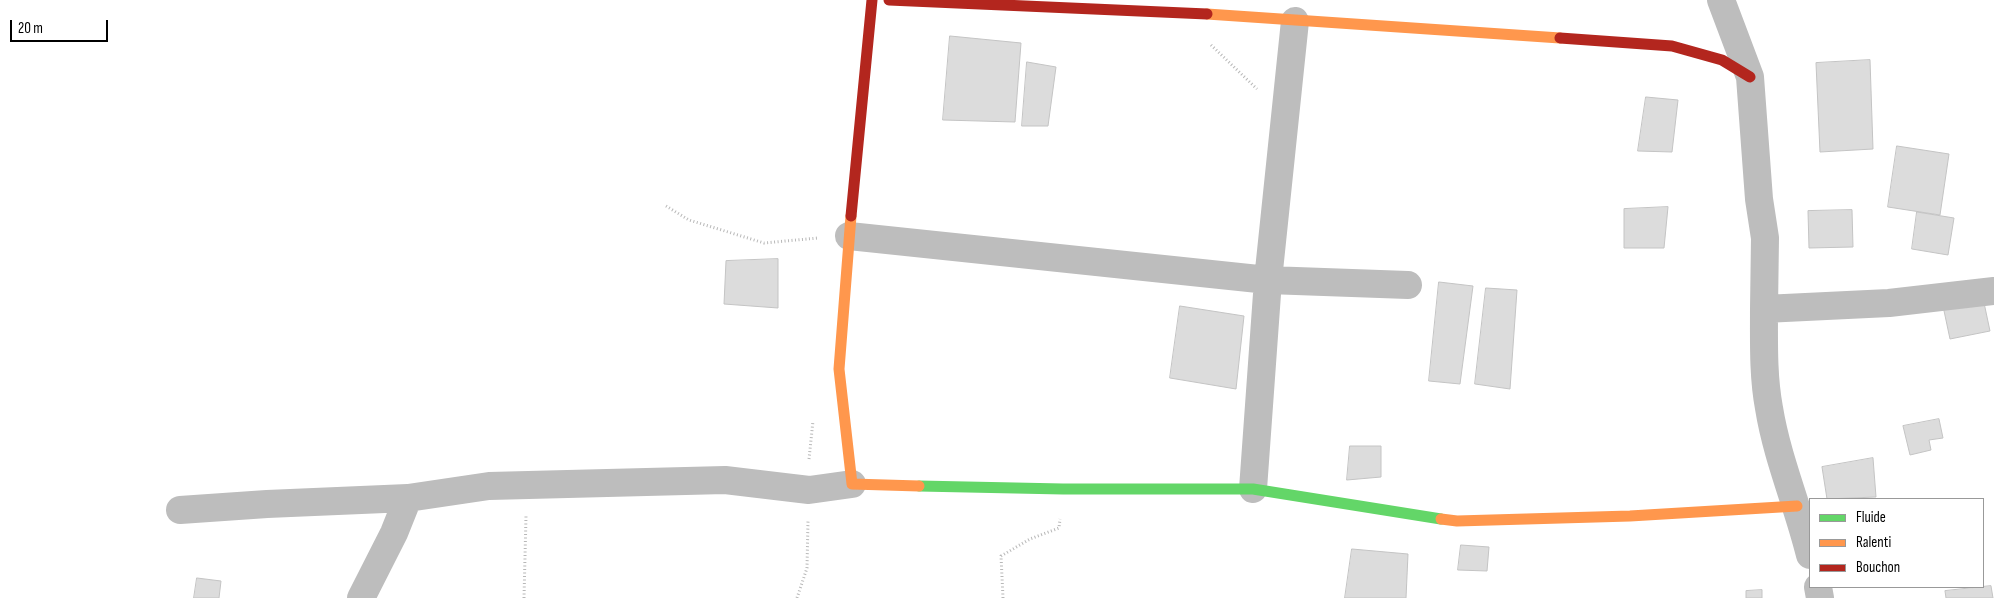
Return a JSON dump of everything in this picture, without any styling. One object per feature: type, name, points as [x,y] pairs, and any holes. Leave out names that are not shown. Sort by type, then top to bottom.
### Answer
[{"type":"street","points":[[852,484],[847,426],[839,369],[848,236],[872,0]]},
{"type":"street","points":[[889,0],[1183,12],[1672,46],[1722,60],[1750,77]]},
{"type":"street","points":[[1721,0],[1750,77],[1759,199],[1765,238],[1764,360],[1768,408],[1809,552]]},
{"type":"street","points":[[1253,489],[1268,280],[1295,21]]},
{"type":"street","points":[[848,236],[1268,280],[1408,285]]},
{"type":"street","points":[[1764,309],[1889,303],[1994,291]]},
{"type":"street","points":[[180,510],[408,498],[488,486],[725,480],[809,490],[852,484],[1063,489],[1253,489],[1457,521],[1630,516],[1796,506]]},
{"type":"street","points":[[361,598],[394,533],[408,498]]},
{"type":"path","points":[[1183,12],[1222,58],[1285,114]]},
{"type":"path","points":[[666,206],[688,220],[764,243],[848,236]]},
{"type":"path","points":[[524,598],[527,485]]},
{"type":"path","points":[[1003,598],[1001,556],[1030,539],[1059,528],[1063,489]]},
{"type":"path","points":[[796,598],[807,568],[809,490]]},
{"type":"building","points":[[950,36],[1021,43],[1015,122],[943,120]]},
{"type":"building","points":[[1870,60],[1873,149],[1820,152],[1816,63]]},
{"type":"building","points":[[1027,62],[1056,67],[1048,126],[1022,126]]},
{"type":"building","points":[[1646,97],[1678,100],[1672,152],[1638,151]]},
{"type":"building","points":[[1897,146],[1949,154],[1940,215],[1888,207]]},
{"type":"building","points":[[1668,207],[1664,248],[1624,248],[1624,209]]},
{"type":"building","points":[[1852,210],[1853,247],[1809,248],[1808,211]]},
{"type":"building","points":[[1917,212],[1954,218],[1948,255],[1912,249]]},
{"type":"building","points":[[778,259],[778,308],[724,304],[726,261]]},
{"type":"building","points":[[1439,282],[1473,286],[1460,384],[1429,381]]},
{"type":"building","points":[[1486,288],[1517,290],[1510,389],[1475,384]]},
{"type":"building","points":[[1983,298],[1990,331],[1950,339],[1943,306]]},
{"type":"building","points":[[1180,306],[1244,316],[1236,389],[1170,378]]},
{"type":"building","points":[[1939,419],[1943,438],[1929,440],[1931,450],[1910,455],[1903,426]]},
{"type":"building","points":[[1350,446],[1381,446],[1381,477],[1347,480]]},
{"type":"building","points":[[1873,458],[1876,497],[1827,498],[1822,467]]},
{"type":"building","points":[[1461,545],[1489,547],[1487,571],[1458,570]]},
{"type":"building","points":[[1352,549],[1408,554],[1406,598],[1345,598]]},
{"type":"building","points":[[197,578],[221,581],[219,598],[194,598]]},
{"type":"building","points":[[1991,586],[1993,598],[1946,598],[1945,591]]},
{"type":"building","points":[[1762,590],[1762,598],[1746,598],[1746,591]]},
{"type":"traffic: fast","points":[[919,486],[1063,489],[1253,489],[1441,519]]},
{"type":"traffic: slow","points":[[1207,14],[1560,38]]},
{"type":"traffic: slow","points":[[851,216],[839,369],[852,484],[919,486]]},
{"type":"traffic: slow","points":[[1441,519],[1457,521],[1630,516],[1797,506]]},
{"type":"traffic: jam","points":[[851,216],[872,0]]},
{"type":"traffic: jam","points":[[889,0],[1207,14]]},
{"type":"traffic: jam","points":[[1560,38],[1672,46],[1722,60],[1750,77]]}]
